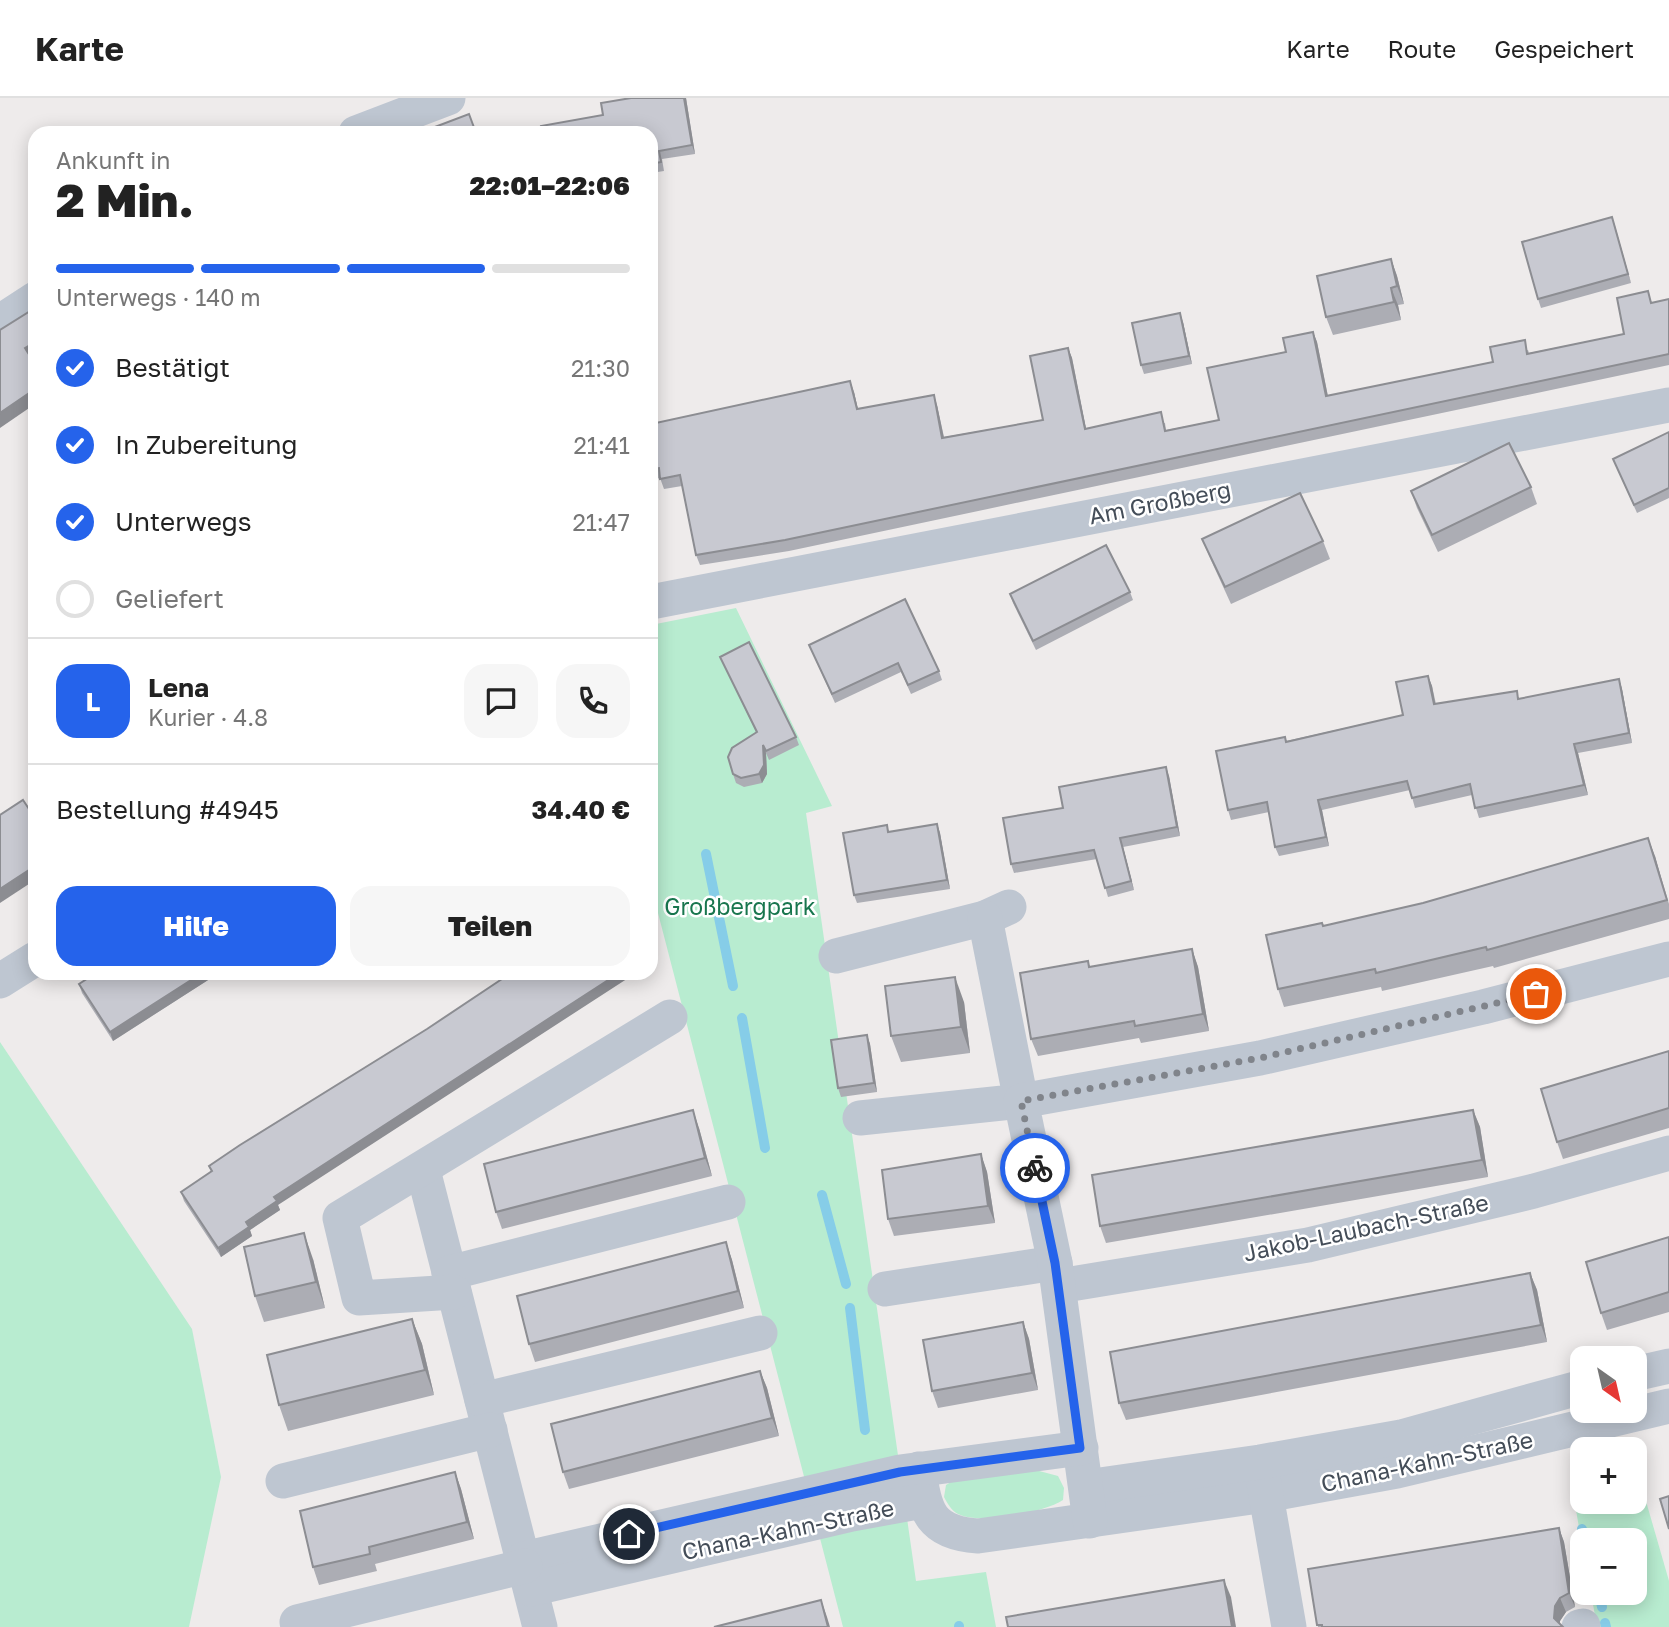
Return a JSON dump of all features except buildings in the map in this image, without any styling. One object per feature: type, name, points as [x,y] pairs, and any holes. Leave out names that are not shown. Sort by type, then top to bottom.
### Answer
[{"type":"street","points":[[374,126],[447,98]]},
{"type":"street","points":[[0,322],[28,304]]},
{"type":"street","name":"Am Großberg","points":[[658,601],[1669,405]]},
{"type":"street","points":[[836,956],[997,912],[1021,1101],[1057,1274],[1090,1521]]},
{"type":"street","points":[[860,1118],[1021,1101],[1260,1058],[1483,1007],[1669,959]]},
{"type":"street","points":[[0,981],[28,963]]},
{"type":"street","points":[[670,1017],[340,1219],[359,1298],[452,1282],[728,1202]]},
{"type":"street","name":"Jakob-Laubach-Straße","points":[[885,1289],[1057,1274],[1308,1245],[1534,1191],[1669,1153]]},
{"type":"street","points":[[423,1170],[540,1627]]},
{"type":"street","points":[[284,1481],[486,1415],[760,1334]]},
{"type":"street","points":[[1647,1371],[1669,1366]]},
{"type":"street","name":"Chana-Kahn-Straße","points":[[1647,1406],[1669,1406]]},
{"type":"street","name":"Chana-Kahn-Straße","points":[[1086,1487],[1397,1471],[1570,1409]]},
{"type":"street","name":"Chana-Kahn-Straße","points":[[297,1622],[526,1571],[829,1487],[921,1485],[1080,1448]]},
{"type":"street","points":[[1263,1479],[1289,1627]]},
{"type":"street","name":"Chana-Kahn-Straße","points":[[921,1485],[944,1530],[956,1535],[978,1536],[1090,1521],[1263,1479]]},
{"type":"green space","name":"Großbergpark","points":[[736,608],[832,806],[806,813],[916,1581],[986,1572],[996,1627],[843,1627],[658,913],[658,624]]},
{"type":"green space","points":[[0,1042],[192,1329],[221,1477],[189,1627],[0,1627]]},
{"type":"green space","points":[[1028,1468],[1058,1476],[1064,1488],[1063,1500],[1027,1513],[981,1518],[958,1514],[944,1497],[946,1485],[956,1479]]},
{"type":"green space","points":[[1647,1505],[1669,1581],[1669,1627],[1597,1627],[1593,1605],[1647,1605],[1647,1528],[1579,1528],[1577,1514],[1647,1514]]},
{"type":"waterway","points":[[706,854],[733,986]]},
{"type":"waterway","points":[[742,1018],[765,1148]]},
{"type":"waterway","points":[[822,1195],[846,1284]]},
{"type":"waterway","points":[[850,1308],[865,1430]]},
{"type":"waterway","points":[[1605,1623],[1606,1627]]},
{"type":"way so far","points":[[1035,1168],[1021,1101],[1260,1058],[1536,994]]},
{"type":"route","points":[[629,1534],[900,1472],[1080,1448],[1055,1263],[1035,1168]]}]
